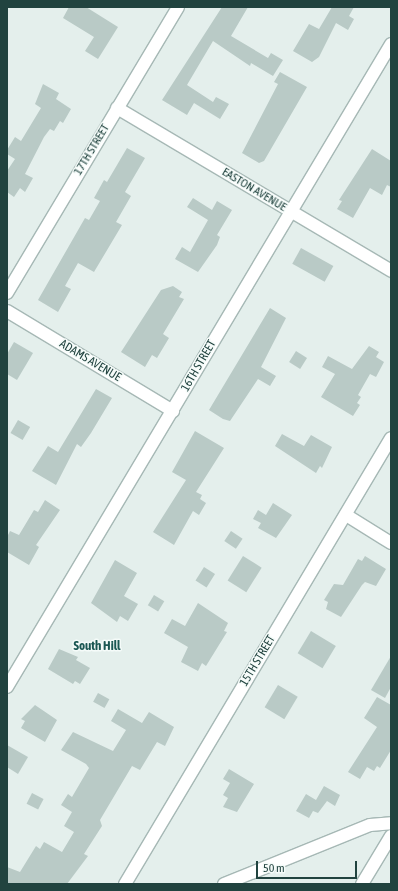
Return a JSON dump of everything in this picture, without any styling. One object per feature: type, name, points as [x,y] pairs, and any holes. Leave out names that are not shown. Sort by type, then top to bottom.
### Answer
[{"type":"street","name":"17TH STREET","points":[[7,293],[178,7]]},
{"type":"street","name":"16TH STREET","points":[[7,687],[391,44]]},
{"type":"street","name":"EASTON AVENUE","points":[[117,108],[391,271]]},
{"type":"street","name":"ADAMS AVENUE","points":[[7,311],[173,411]]},
{"type":"street","name":"15TH STREET","points":[[125,884],[391,438]]},
{"type":"street","points":[[346,515],[391,543]]},
{"type":"street","points":[[224,884],[370,825],[391,823]]},
{"type":"street","points":[[362,884],[391,836]]},
{"type":"building","points":[[69,7],[86,7],[118,27],[98,59],[85,51],[94,37],[63,18]]},
{"type":"building","points":[[222,7],[248,7],[231,36],[268,58],[271,53],[283,60],[273,76],[251,63],[250,66],[213,41],[187,85],[213,102],[216,97],[229,104],[220,119],[194,103],[187,115],[162,100]]},
{"type":"building","points":[[332,7],[354,7],[349,16],[354,19],[348,30],[336,23],[319,57],[312,62],[293,51],[309,24],[319,29]]},
{"type":"building","points":[[280,72],[307,87],[264,161],[259,163],[242,153],[278,84],[274,82]]},
{"type":"building","points":[[43,84],[59,93],[56,99],[71,109],[63,123],[60,121],[54,131],[50,129],[44,137],[25,174],[33,178],[25,192],[20,188],[14,197],[7,192],[7,171],[15,159],[7,154],[7,150],[15,137],[21,141],[41,108],[35,104]]},
{"type":"building","points":[[127,148],[145,158],[125,192],[131,196],[116,222],[122,225],[94,272],[78,263],[65,286],[71,289],[58,312],[38,300],[85,218],[89,220],[100,201],[94,198],[104,180],[107,182]]},
{"type":"building","points":[[372,149],[391,161],[391,187],[387,185],[382,195],[370,188],[353,218],[337,209],[342,201],[339,200]]},
{"type":"building","points":[[193,198],[212,210],[217,201],[232,210],[217,235],[220,237],[217,245],[198,272],[175,259],[182,247],[190,252],[208,220],[187,207]]},
{"type":"building","points":[[301,248],[333,266],[325,282],[292,264]]},
{"type":"building","points":[[173,286],[182,292],[179,297],[184,299],[163,334],[169,338],[157,358],[152,355],[145,367],[121,352],[161,290]]},
{"type":"building","points":[[270,308],[286,318],[261,367],[276,376],[270,386],[258,379],[230,421],[223,419],[209,410]]},
{"type":"building","points":[[14,342],[33,353],[17,380],[7,374],[7,354]]},
{"type":"building","points":[[369,346],[379,352],[376,357],[384,362],[376,377],[370,374],[358,395],[361,397],[357,403],[360,405],[353,416],[321,397],[335,374],[322,367],[328,356],[352,369]]},
{"type":"building","points":[[296,351],[307,358],[300,369],[289,362]]},
{"type":"building","points":[[96,389],[112,398],[81,447],[77,444],[56,485],[32,471],[48,446],[58,452]]},
{"type":"building","points":[[18,420],[30,427],[23,440],[10,433]]},
{"type":"building","points":[[195,431],[224,448],[196,492],[202,495],[200,499],[206,503],[199,515],[193,511],[174,545],[153,532],[186,480],[172,472]]},
{"type":"building","points":[[282,434],[304,446],[311,435],[332,447],[322,468],[320,466],[316,473],[275,446]]},
{"type":"building","points":[[45,500],[60,510],[36,545],[39,547],[29,565],[7,552],[7,537],[10,531],[19,535],[34,510],[38,512]]},
{"type":"building","points":[[273,503],[292,515],[276,538],[258,528],[261,523],[253,519],[258,510],[266,515]]},
{"type":"building","points":[[231,531],[243,539],[236,549],[224,541]]},
{"type":"building","points":[[243,556],[262,568],[246,592],[228,581]]},
{"type":"building","points":[[365,556],[386,569],[376,586],[365,582],[341,617],[326,609],[328,602],[324,600],[334,584],[343,585],[358,559],[362,561]]},
{"type":"building","points":[[115,560],[137,573],[124,596],[138,604],[128,621],[120,616],[117,622],[91,603]]},
{"type":"building","points":[[204,567],[215,574],[207,587],[196,581]]},
{"type":"building","points":[[154,595],[164,601],[158,611],[148,605]]},
{"type":"building","points":[[198,603],[228,623],[224,631],[227,632],[206,666],[202,663],[198,671],[181,662],[188,647],[164,633],[172,619],[185,626]]},
{"type":"building","points":[[311,631],[336,646],[322,668],[298,653]]},
{"type":"building","points":[[59,649],[78,657],[76,660],[90,668],[80,684],[75,681],[73,684],[48,669]]},
{"type":"building","points":[[391,656],[391,687],[385,698],[371,690]]},
{"type":"building","points":[[278,685],[298,697],[284,719],[265,707]]},
{"type":"building","points":[[98,693],[109,699],[105,708],[93,702]]},
{"type":"building","points":[[377,697],[391,705],[391,750],[380,768],[377,766],[374,771],[367,767],[360,779],[348,772],[377,727],[364,718]]},
{"type":"building","points":[[35,705],[57,720],[45,742],[21,728],[25,721],[21,719]]},
{"type":"building","points":[[118,709],[142,723],[149,712],[174,727],[165,746],[157,742],[140,770],[132,766],[100,820],[102,826],[84,854],[88,856],[67,884],[7,884],[7,867],[20,872],[36,846],[40,849],[44,842],[62,852],[74,832],[64,826],[72,812],[61,805],[68,794],[72,797],[89,768],[86,764],[61,750],[73,732],[113,751],[126,730],[111,721]]},
{"type":"building","points":[[7,745],[28,757],[18,774],[7,767]]},
{"type":"building","points":[[229,769],[254,784],[237,812],[223,807],[228,798],[223,795],[230,783],[223,779]]},
{"type":"building","points":[[324,786],[340,795],[335,806],[327,801],[318,813],[313,811],[309,818],[296,811],[306,794],[316,800]]},
{"type":"building","points":[[32,793],[44,799],[38,810],[27,804]]},
{"type":"district","name":"South Hill","points":[[97,646]]}]
